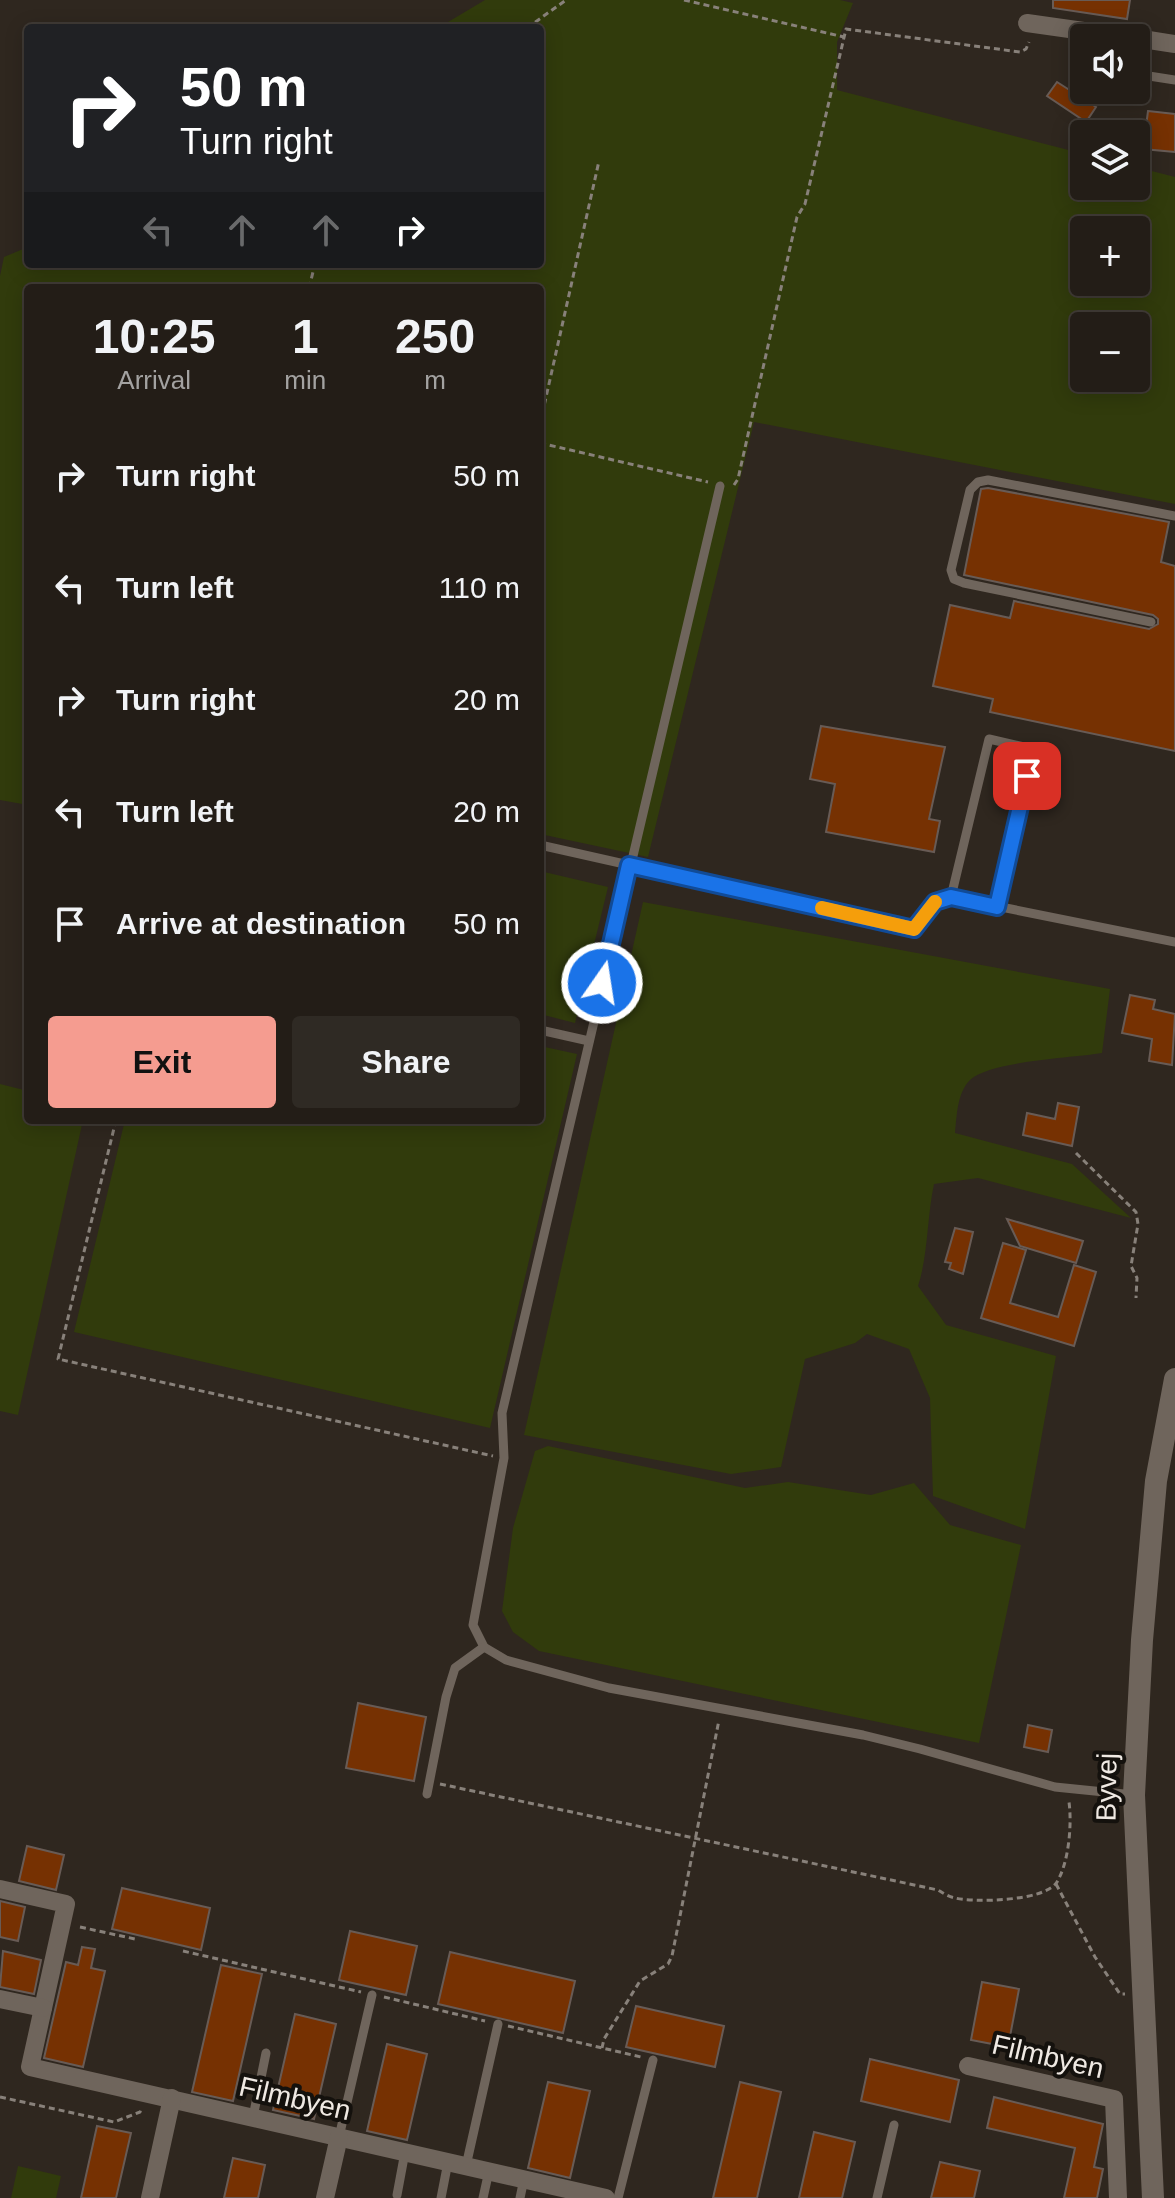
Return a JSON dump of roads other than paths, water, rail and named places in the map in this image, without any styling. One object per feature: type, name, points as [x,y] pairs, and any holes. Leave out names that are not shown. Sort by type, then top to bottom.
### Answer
[{"type":"street","points":[[1032,23],[1070,29]]},
{"type":"street","points":[[1150,40],[1175,44]]},
{"type":"street","name":"Byvej","points":[[1153,2198],[1134,1795],[1142,1640],[1156,1481],[1175,1379]]},
{"type":"street","name":"Filmbyen","points":[[0,1889],[66,1904],[30,2067],[489,2171],[522,2189],[606,2198]]},
{"type":"street","points":[[0,1999],[43,2008]]},
{"type":"street","name":"Filmbyen","points":[[968,2066],[1114,2099],[1118,2198]]},
{"type":"street","points":[[150,2198],[172,2098]]},
{"type":"street","points":[[325,2198],[339,2137]]},
{"type":"lane","points":[[1150,76],[1175,80]]},
{"type":"lane","points":[[1151,622],[964,583],[954,579],[951,570],[970,490],[978,482],[988,480],[1175,516]]},
{"type":"lane","points":[[720,486],[502,1413],[504,1458],[473,1625],[484,1647],[506,1660],[609,1688],[892,1742],[1067,1789],[1134,1795]]},
{"type":"lane","points":[[951,897],[989,739],[1033,749],[997,907]]},
{"type":"lane","points":[[544,846],[914,929],[935,902],[951,897],[1175,942]]},
{"type":"lane","points":[[544,1031],[589,1041]]},
{"type":"lane","points":[[427,1794],[446,1697],[455,1668],[484,1647]]},
{"type":"lane","points":[[339,2137],[372,1995]]},
{"type":"lane","points":[[441,2198],[457,2164],[498,2024]]},
{"type":"lane","points":[[253,2117],[266,2053]]},
{"type":"lane","points":[[618,2198],[653,2060]]},
{"type":"lane","points":[[877,2198],[894,2125]]},
{"type":"lane","points":[[397,2195],[405,2152]]},
{"type":"lane","points":[[483,2198],[489,2171]]}]
